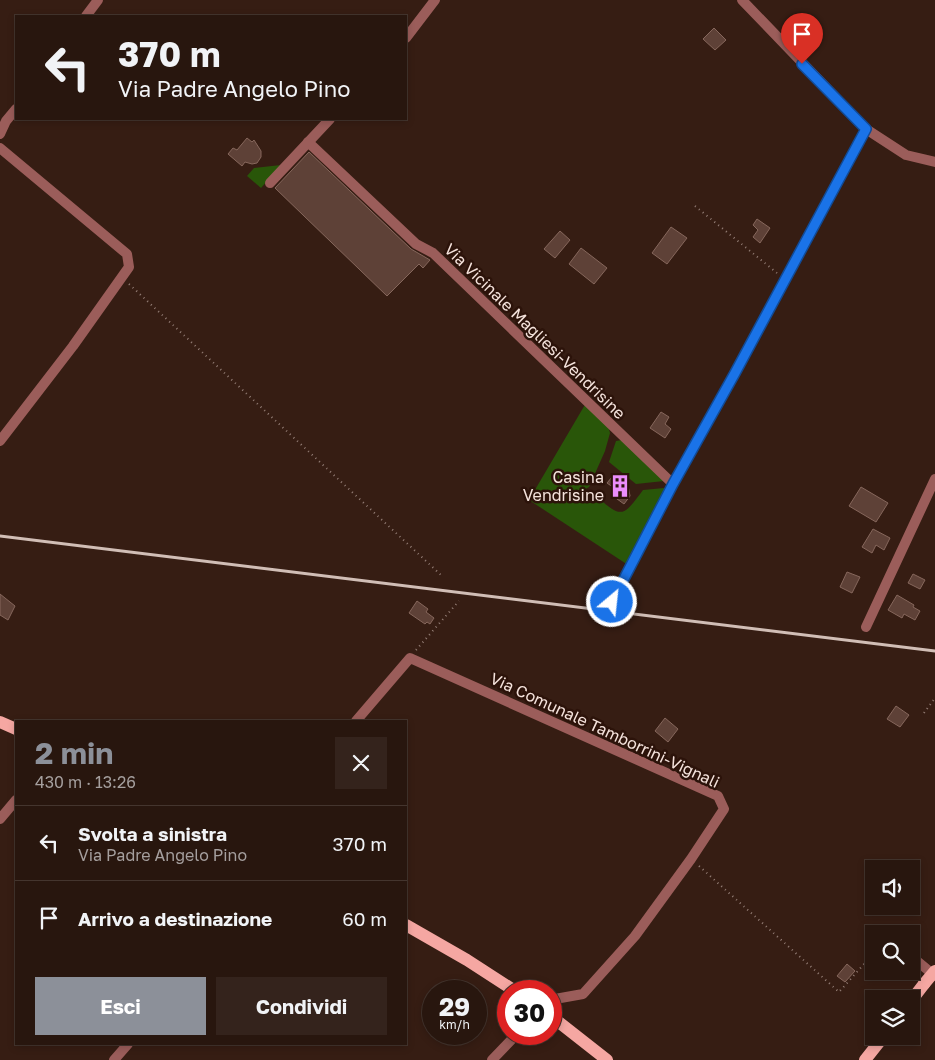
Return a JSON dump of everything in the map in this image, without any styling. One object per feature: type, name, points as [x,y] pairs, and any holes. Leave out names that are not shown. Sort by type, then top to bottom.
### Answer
[{"type":"main road","points":[[0,722],[15,728]]},
{"type":"main road","points":[[407,926],[497,980]]},
{"type":"main road","points":[[920,991],[935,971]]},
{"type":"main road","points":[[562,1026],[607,1060]]},
{"type":"main road","points":[[865,1060],[877,1045]]},
{"type":"street","points":[[87,15],[98,0]]},
{"type":"street","points":[[407,37],[435,0]]},
{"type":"street","points":[[742,0],[866,129],[906,156],[935,162]]},
{"type":"street","points":[[0,134],[6,121],[15,110]]},
{"type":"street","points":[[270,182],[329,120]]},
{"type":"street","points":[[612,602],[673,484],[866,129]]},
{"type":"street","name":"Via Vicinale Magliesi-Vendrisine","points":[[308,142],[416,244],[433,253],[673,484]]},
{"type":"street","points":[[0,148],[127,254],[129,268],[73,346],[0,441]]},
{"type":"street","points":[[866,627],[935,479]]},
{"type":"street","points":[[357,720],[410,658]]},
{"type":"street","name":"Via Comunale Tamborrini-Vignali","points":[[410,658],[718,796],[724,809],[691,859],[635,936],[583,994],[562,998]]},
{"type":"street","points":[[0,819],[15,801]]},
{"type":"street","points":[[920,967],[930,980]]},
{"type":"street","points":[[114,1060],[127,1045]]},
{"type":"street","points":[[492,1060],[506,1045]]},
{"type":"path","points":[[695,206],[784,280]]},
{"type":"path","points":[[122,277],[442,575]]},
{"type":"path","points":[[410,658],[459,602]]},
{"type":"path","points":[[924,713],[935,698]]},
{"type":"path","points":[[691,859],[839,992],[865,963]]},
{"type":"green space","points":[[281,165],[261,188],[247,176],[254,168]]},
{"type":"green space","points":[[586,403],[608,426],[610,433],[605,451],[589,487],[578,493],[582,503],[596,496],[612,509],[622,512],[631,506],[643,490],[668,489],[628,565],[529,500]]},
{"type":"green space","points":[[622,440],[664,481],[636,484],[609,462],[616,441]]},
{"type":"building","points":[[714,28],[726,40],[715,50],[703,39]]},
{"type":"building","points":[[247,138],[252,142],[254,140],[261,151],[261,157],[257,163],[245,162],[242,166],[228,154],[233,148],[237,150]]},
{"type":"building","points":[[309,152],[411,249],[430,260],[423,268],[419,264],[387,296],[275,188]]},
{"type":"building","points":[[757,219],[770,228],[760,243],[753,237],[758,230],[753,225]]},
{"type":"building","points":[[671,227],[687,238],[667,264],[652,253]]},
{"type":"building","points":[[560,231],[570,240],[555,258],[544,249]]},
{"type":"building","points":[[581,248],[607,268],[594,284],[569,264]]},
{"type":"building","points":[[661,412],[669,417],[665,424],[671,429],[665,438],[650,428]]},
{"type":"building","name":"Casina Vendrisine","points":[[620,474],[627,480],[630,496],[624,504],[613,496],[617,490],[607,483],[612,477],[616,480]]},
{"type":"building","points":[[861,487],[888,503],[876,522],[849,506]]},
{"type":"building","points":[[873,529],[890,538],[884,550],[876,545],[872,553],[862,547]]},
{"type":"building","points":[[847,572],[860,577],[852,593],[840,587]]},
{"type":"building","points":[[913,574],[925,580],[920,589],[908,583]]},
{"type":"building","points":[[0,594],[15,606],[8,620],[0,615]]},
{"type":"building","points":[[897,595],[920,611],[915,620],[904,614],[902,618],[888,610]]},
{"type":"building","points":[[417,601],[428,609],[426,612],[434,618],[430,624],[427,622],[425,624],[409,613]]},
{"type":"building","points":[[896,706],[909,715],[900,727],[887,719]]},
{"type":"building","points":[[665,718],[678,729],[668,742],[655,731]]},
{"type":"building","points":[[847,964],[855,971],[845,982],[837,976]]},
{"type":"railway","points":[[0,536],[935,651]]},
{"type":"place","name":"Casina Vendrisine","points":[[620,486]]},
{"type":"route","points":[[612,602],[673,484],[866,129],[802,64]]}]
